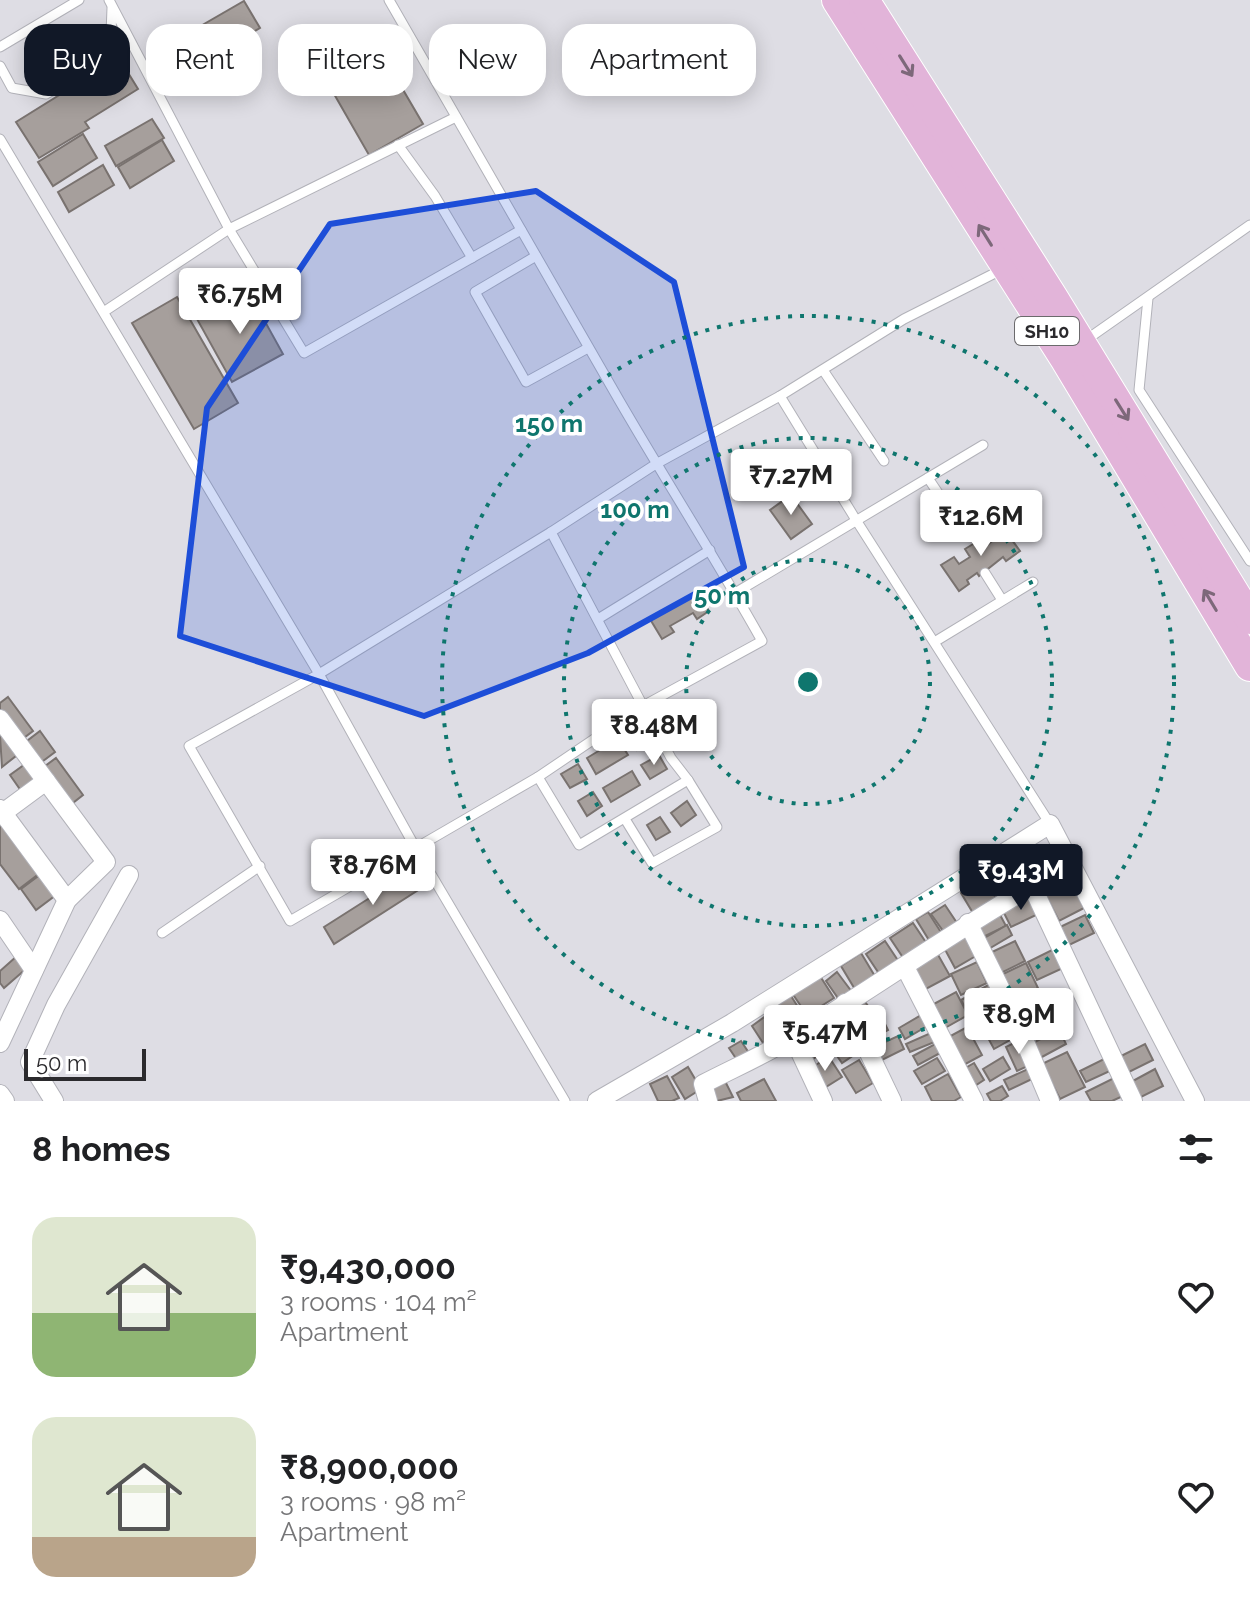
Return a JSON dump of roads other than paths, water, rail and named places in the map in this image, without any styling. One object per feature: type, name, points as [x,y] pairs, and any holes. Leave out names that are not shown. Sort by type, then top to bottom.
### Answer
[{"type":"main road","name":"SH10","points":[[837,0],[1006,268],[1072,349],[1250,619]]},
{"type":"main road","name":"SH10","points":[[864,0],[1072,349],[1250,666]]},
{"type":"street","points":[[0,719],[106,862],[67,900],[0,1040]]},
{"type":"street","points":[[46,781],[1,812],[67,900]]},
{"type":"street","points":[[597,1101],[721,1030],[1050,824],[1195,1101]]},
{"type":"street","points":[[54,1101],[30,1062],[56,1005],[129,875]]},
{"type":"street","points":[[703,1100],[703,1084],[793,1037],[905,967],[968,923],[1032,886],[1133,1101]]},
{"type":"street","points":[[0,920],[34,970]]},
{"type":"street","points":[[968,923],[1015,1018],[1050,1101]]},
{"type":"street","points":[[905,967],[974,1101]]},
{"type":"street","points":[[845,1003],[892,1101]]},
{"type":"street","points":[[793,1037],[823,1101]]},
{"type":"street","points":[[0,1094],[5,1101]]},
{"type":"lane","points":[[0,47],[79,0]]},
{"type":"lane","points":[[389,0],[588,348],[656,464],[710,550],[762,641],[643,706],[538,777],[290,921],[189,746],[319,674],[656,464],[780,396],[904,319],[1006,268]]},
{"type":"lane","points":[[111,2],[229,229],[304,353],[521,230]]},
{"type":"lane","points":[[0,66],[12,88],[46,94],[110,59],[111,2]]},
{"type":"lane","points":[[105,311],[229,229],[456,117]]},
{"type":"lane","points":[[0,139],[319,674],[415,847],[565,1101]]},
{"type":"lane","points":[[398,145],[429,186],[472,258]]},
{"type":"lane","points":[[1072,349],[1250,225]]},
{"type":"lane","points":[[536,256],[475,292],[526,382],[588,348]]},
{"type":"lane","points":[[1148,298],[1139,390],[1250,561]]},
{"type":"lane","points":[[823,370],[884,461]]},
{"type":"lane","points":[[780,396],[1050,824]]},
{"type":"lane","points":[[735,593],[983,445]]},
{"type":"lane","points":[[928,478],[938,493]]},
{"type":"lane","points":[[551,532],[671,758],[717,827],[652,863],[625,819]]},
{"type":"lane","points":[[598,619],[710,550]]},
{"type":"lane","points":[[985,573],[1002,600]]},
{"type":"lane","points":[[936,641],[1033,582]]},
{"type":"lane","points":[[538,777],[579,845],[688,780]]},
{"type":"lane","points":[[162,933],[260,866]]}]
